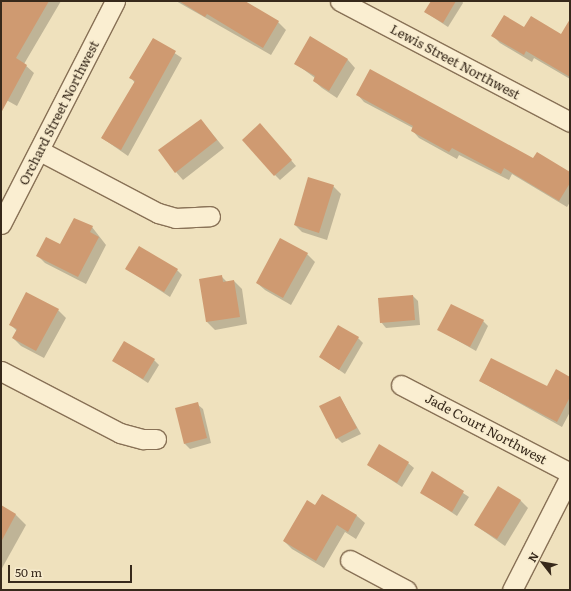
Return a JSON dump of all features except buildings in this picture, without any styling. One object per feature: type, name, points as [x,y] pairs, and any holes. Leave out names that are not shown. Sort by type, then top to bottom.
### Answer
[{"type":"street","name":"Orchard Street Northwest","points":[[1,224],[40,151],[115,1]]},
{"type":"street","name":"Lewis Street Northwest","points":[[340,1],[570,122]]},
{"type":"street","points":[[40,151],[158,213],[175,218],[210,216]]},
{"type":"street","points":[[1,371],[120,433],[143,439],[156,439]]},
{"type":"street","name":"Jade Court Northwest","points":[[401,385],[570,473]]},
{"type":"street","points":[[512,590],[570,476]]},
{"type":"street","points":[[350,560],[406,590]]}]
